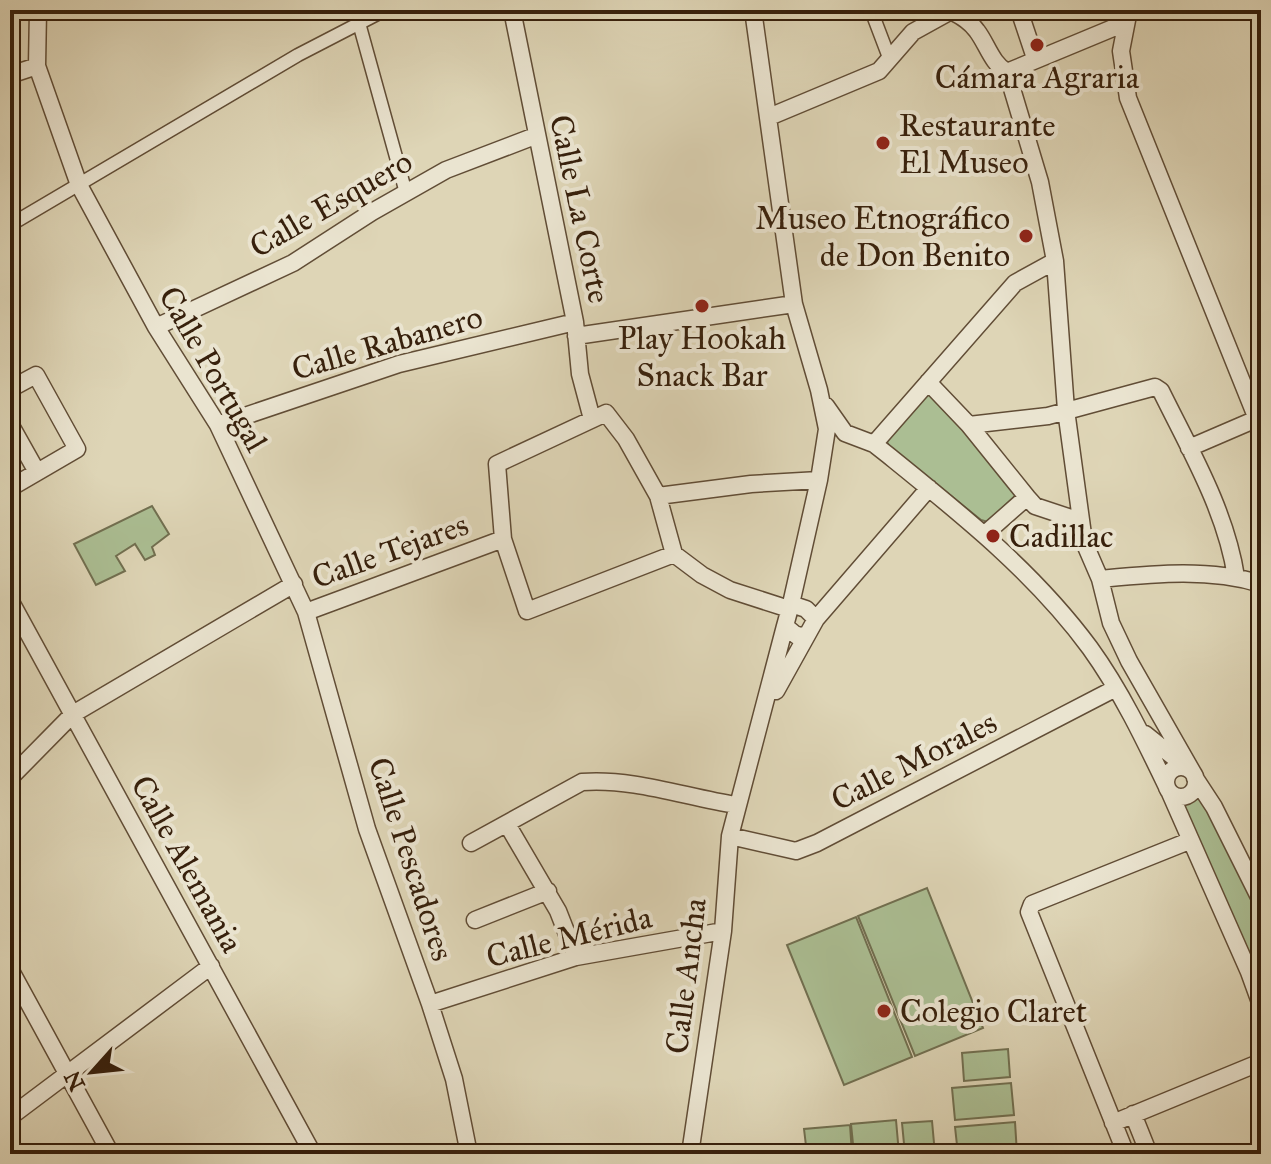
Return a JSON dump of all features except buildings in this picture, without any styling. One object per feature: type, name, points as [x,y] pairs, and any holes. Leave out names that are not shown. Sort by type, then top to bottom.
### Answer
[{"type":"street","points":[[10,75],[37,66],[38,10]]},
{"type":"street","points":[[10,225],[279,66],[385,10]]},
{"type":"street","name":"Calle La Corte","points":[[512,10],[576,329],[580,374],[592,419]]},
{"type":"street","points":[[753,10],[794,304],[827,429],[819,480],[762,718]]},
{"type":"street","points":[[871,10],[890,60]]},
{"type":"street","points":[[1019,10],[1035,58]]},
{"type":"street","points":[[769,117],[879,71],[913,32],[951,11],[965,18],[977,30],[999,68],[1007,72],[1040,182],[1055,261],[1066,410],[1084,542],[1100,579],[1111,623],[1191,773],[1214,807],[1261,901]]},
{"type":"street","points":[[1007,72],[1127,16]]},
{"type":"street","points":[[1127,16],[1121,51],[1128,98],[1260,422]]},
{"type":"street","points":[[359,23],[406,193]]},
{"type":"street","name":"Calle Portugal","points":[[37,66],[79,185],[156,327],[218,425],[294,584]]},
{"type":"street","name":"Calle Esquero","points":[[156,327],[293,263],[446,170],[535,136]]},
{"type":"street","points":[[874,444],[1015,283],[1055,261]]},
{"type":"street","name":"Calle Rabanero","points":[[218,425],[399,364],[576,329],[794,304]]},
{"type":"street","points":[[10,389],[36,375],[77,449],[10,488]]},
{"type":"street","points":[[928,382],[969,425],[1035,506],[1080,521]]},
{"type":"street","points":[[969,425],[1048,416],[1155,387],[1161,391],[1189,448],[1232,546],[1236,577]]},
{"type":"street","points":[[819,390],[833,418],[845,433],[874,444],[985,534],[1043,592],[1090,648],[1116,688],[1168,790],[1261,1005]]},
{"type":"street","points":[[592,419],[606,413],[632,447],[658,496],[674,554],[702,575],[730,590],[811,612],[816,619]]},
{"type":"street","name":"Calle Tejares","points":[[306,612],[503,539],[497,464],[592,419]]},
{"type":"street","points":[[1189,448],[1252,419],[1260,422]]},
{"type":"street","points":[[10,424],[37,472]]},
{"type":"street","points":[[825,448],[845,433]]},
{"type":"street","points":[[658,496],[751,484],[819,480]]},
{"type":"street","points":[[762,718],[816,619],[929,488]]},
{"type":"street","points":[[985,534],[1027,497]]},
{"type":"street","points":[[503,539],[527,611],[674,554]]},
{"type":"street","points":[[1100,579],[1161,574],[1236,577],[1261,584]]},
{"type":"street","points":[[10,778],[73,714],[294,584]]},
{"type":"street","name":"Calle Pescadores","points":[[294,584],[306,612],[367,829],[454,1079],[469,1154]]},
{"type":"street","name":"Calle Alemania","points":[[10,600],[313,1154]]},
{"type":"street","points":[[785,626],[797,636],[806,635]]},
{"type":"street","name":"Calle Morales","points":[[730,836],[796,851],[817,843],[1116,688]]},
{"type":"street","name":"Calle Ancha","points":[[690,1154],[723,931],[730,836],[762,718]]},
{"type":"street","points":[[1137,728],[1191,773],[1195,787],[1188,795],[1180,797],[1168,790]]},
{"type":"street","points":[[1168,790],[1169,773],[1177,767],[1191,773]]},
{"type":"street","points":[[471,843],[582,782],[632,784],[736,805]]},
{"type":"street","points":[[507,824],[548,891],[576,957]]},
{"type":"street","points":[[1126,1154],[1029,912],[1032,904],[1189,841]]},
{"type":"street","points":[[475,920],[548,891]]},
{"type":"street","name":"Calle Mérida","points":[[430,1004],[576,957],[723,931]]},
{"type":"street","points":[[10,1117],[211,966]]},
{"type":"street","points":[[10,969],[111,1154]]},
{"type":"street","points":[[1113,1123],[1261,1062]]},
{"type":"street","points":[[1133,1114],[1149,1154]]},
{"type":"green space","points":[[931,392],[1017,494],[988,522],[981,520],[889,446],[885,438],[923,395]]},
{"type":"green space","points":[[152,506],[169,534],[152,547],[155,555],[145,560],[135,544],[116,556],[125,571],[96,585],[74,544]]},
{"type":"green space","points":[[1200,794],[1261,909],[1261,996],[1182,801]]},
{"type":"green space","points":[[927,888],[983,1028],[915,1056],[858,916]]},
{"type":"green space","points":[[856,917],[912,1057],[844,1085],[787,945]]},
{"type":"green space","points":[[1008,1049],[1010,1077],[964,1081],[962,1053]]},
{"type":"green space","points":[[1011,1083],[1014,1115],[955,1120],[952,1088]]},
{"type":"green space","points":[[896,1120],[899,1154],[854,1154],[851,1124]]},
{"type":"green space","points":[[932,1121],[935,1154],[905,1154],[902,1123]]},
{"type":"green space","points":[[1015,1122],[1017,1154],[958,1154],[955,1127]]},
{"type":"green space","points":[[850,1125],[852,1154],[807,1154],[804,1129]]},
{"type":"place","name":"Cámara Agraria","points":[[1037,45]]},
{"type":"place","name":"Restaurante El Museo","points":[[883,143]]},
{"type":"place","name":"Museo Etnográfico de Don Benito","points":[[1026,236]]},
{"type":"place","name":"Play Hookah Snack Bar","points":[[702,306]]},
{"type":"place","name":"Cadillac","points":[[993,536]]},
{"type":"place","name":"Colegio Claret","points":[[884,1011]]}]
